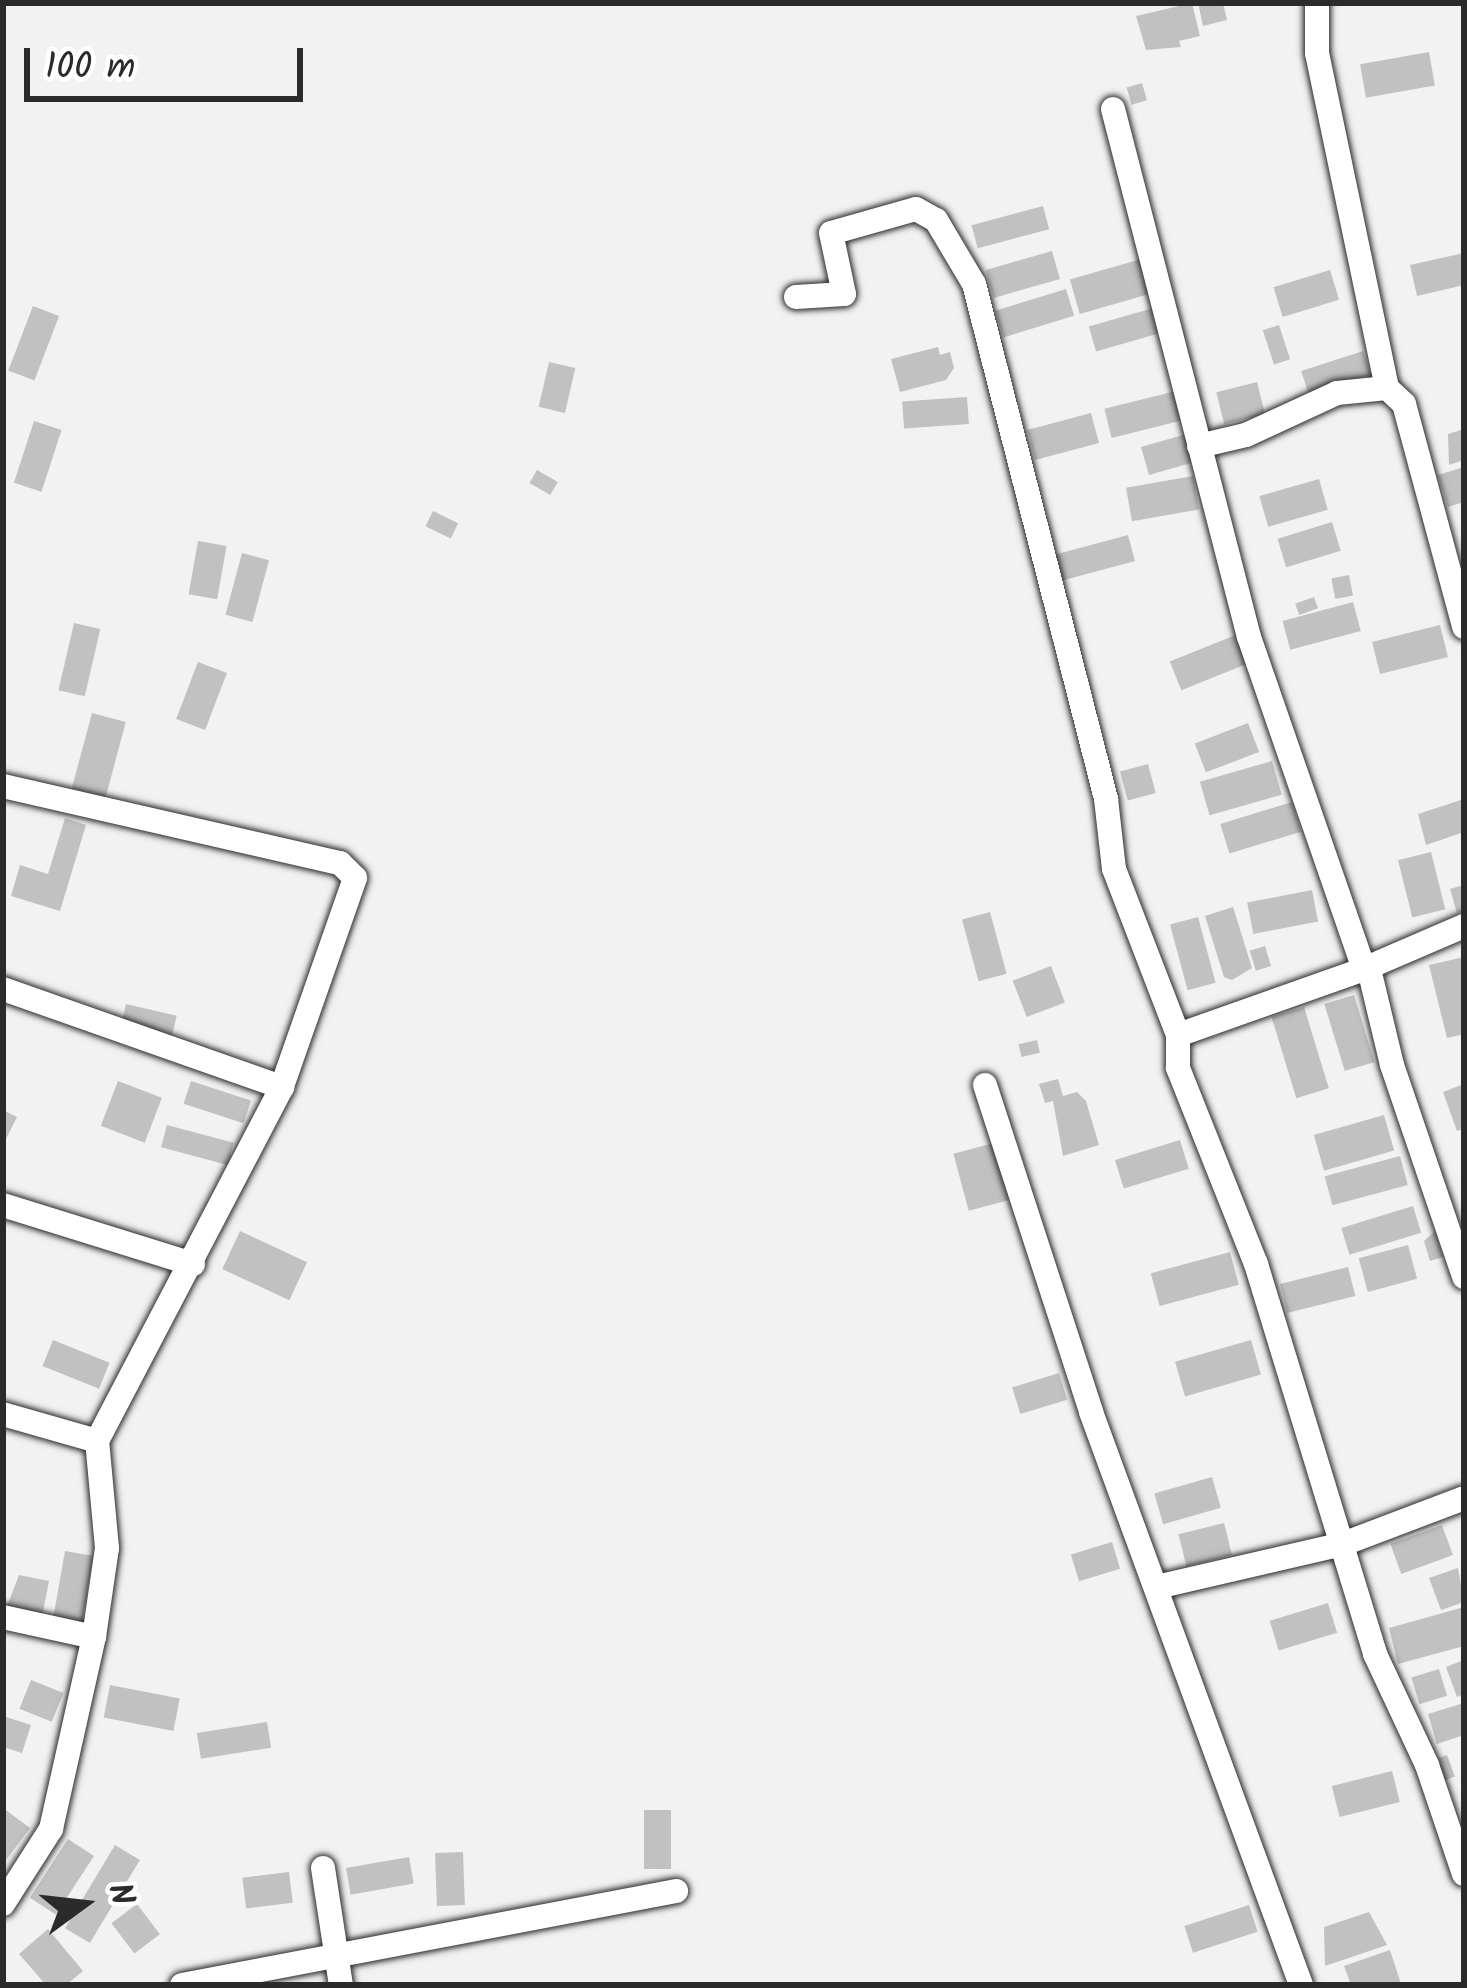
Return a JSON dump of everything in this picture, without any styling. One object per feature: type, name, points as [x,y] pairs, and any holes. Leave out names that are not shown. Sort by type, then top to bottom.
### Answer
[{"type":"street","points":[[1317,3],[1317,53],[1387,388],[1404,404],[1464,627]]},
{"type":"street","points":[[1113,109],[1249,637],[1367,969],[1392,1065],[1464,1277]]},
{"type":"street","points":[[796,297],[844,294],[832,233],[916,209],[936,220],[974,284],[1106,799],[1114,869],[1178,1035],[1178,1068],[1256,1264],[1375,1654],[1426,1765],[1464,1874]]},
{"type":"street","points":[[1198,446],[1246,435],[1337,393],[1387,388]]},
{"type":"street","points":[[3,786],[353,869],[355,883],[281,1087],[97,1441],[107,1548],[94,1637],[50,1829],[3,1904]]},
{"type":"street","points":[[1178,1035],[1367,969],[1464,926]]},
{"type":"street","points":[[3,989],[281,1087]]},
{"type":"street","points":[[986,1085],[1098,1432],[1161,1586],[1301,1985]]},
{"type":"street","points":[[3,1205],[193,1264]]},
{"type":"street","points":[[3,1414],[97,1441]]},
{"type":"street","points":[[1161,1586],[1343,1544],[1464,1498]]},
{"type":"street","points":[[3,1616],[94,1637]]},
{"type":"street","points":[[323,1868],[341,1985]]},
{"type":"street","points":[[182,1985],[335,1951],[350,1958],[455,1939],[676,1891]]},
{"type":"building","points":[[1192,3],[1200,36],[1179,41],[1181,47],[1146,50],[1136,16]]},
{"type":"building","points":[[1198,3],[1223,3],[1227,20],[1203,26]]},
{"type":"building","points":[[1429,52],[1435,85],[1366,98],[1360,64]]},
{"type":"building","points":[[1142,83],[1147,100],[1132,105],[1127,87]]},
{"type":"building","points":[[1043,206],[1049,229],[978,248],[972,225]]},
{"type":"building","points":[[1052,251],[1060,279],[994,298],[986,270]]},
{"type":"building","points":[[1464,253],[1464,285],[1417,296],[1410,265]]},
{"type":"building","points":[[1141,259],[1151,294],[1080,314],[1070,279]]},
{"type":"building","points":[[1330,270],[1339,300],[1283,317],[1274,287]]},
{"type":"building","points":[[1066,289],[1074,316],[1003,337],[995,311]]},
{"type":"building","points":[[33,306],[59,316],[34,380],[8,370]]},
{"type":"building","points":[[1160,306],[1167,331],[1096,351],[1089,326]]},
{"type":"building","points":[[1279,325],[1290,359],[1274,364],[1263,330]]},
{"type":"building","points":[[938,347],[940,355],[950,352],[954,368],[946,380],[900,392],[891,359]]},
{"type":"building","points":[[1363,351],[1371,375],[1309,395],[1301,371]]},
{"type":"building","points":[[549,362],[575,368],[565,413],[539,407]]},
{"type":"building","points":[[1257,382],[1265,414],[1224,424],[1216,392]]},
{"type":"building","points":[[1180,390],[1187,419],[1112,438],[1104,409]]},
{"type":"building","points":[[967,397],[969,424],[904,428],[902,402]]},
{"type":"building","points":[[1091,413],[1099,443],[1035,460],[1027,430]]},
{"type":"building","points":[[34,421],[62,430],[41,492],[14,483]]},
{"type":"building","points":[[1464,429],[1464,460],[1449,465],[1448,434]]},
{"type":"building","points":[[1190,433],[1198,461],[1149,475],[1141,447]]},
{"type":"building","points":[[1464,467],[1464,502],[1448,507],[1438,475]]},
{"type":"building","points":[[537,470],[558,482],[550,495],[530,483]]},
{"type":"building","points":[[1193,476],[1199,509],[1132,521],[1126,488]]},
{"type":"building","points":[[1319,479],[1328,510],[1268,527],[1259,496]]},
{"type":"building","points":[[433,511],[458,523],[451,539],[426,526]]},
{"type":"building","points":[[1332,522],[1341,551],[1286,567],[1277,539]]},
{"type":"building","points":[[1128,535],[1135,561],[1060,581],[1053,555]]},
{"type":"building","points":[[198,541],[227,546],[217,599],[189,594]]},
{"type":"building","points":[[242,553],[269,560],[252,622],[225,615]]},
{"type":"building","points":[[1349,575],[1353,596],[1335,599],[1331,578]]},
{"type":"building","points":[[1314,597],[1318,608],[1299,615],[1295,604]]},
{"type":"building","points":[[1353,602],[1361,631],[1290,650],[1282,621]]},
{"type":"building","points":[[74,623],[100,629],[85,696],[58,690]]},
{"type":"building","points":[[1440,625],[1448,657],[1380,674],[1372,642]]},
{"type":"building","points":[[1243,632],[1255,661],[1181,690],[1170,662]]},
{"type":"building","points":[[198,662],[227,673],[205,730],[176,719]]},
{"type":"building","points":[[92,713],[126,722],[106,797],[72,788]]},
{"type":"building","points":[[1248,723],[1259,752],[1206,772],[1195,743]]},
{"type":"building","points":[[1272,761],[1282,795],[1210,815],[1200,782]]},
{"type":"building","points":[[1148,764],[1156,793],[1128,800],[1120,772]]},
{"type":"building","points":[[1464,799],[1464,832],[1426,845],[1418,814]]},
{"type":"building","points":[[1292,802],[1301,832],[1229,854],[1220,824]]},
{"type":"building","points":[[65,818],[86,825],[60,911],[11,896],[20,865],[48,874]]},
{"type":"building","points":[[1431,852],[1445,909],[1412,917],[1398,860]]},
{"type":"building","points":[[1464,885],[1464,911],[1457,913],[1450,889]]},
{"type":"building","points":[[1312,890],[1318,921],[1253,934],[1247,903]]},
{"type":"building","points":[[1233,907],[1252,968],[1232,980],[1224,977],[1205,916]]},
{"type":"building","points":[[990,912],[1007,974],[979,981],[962,920]]},
{"type":"building","points":[[1198,917],[1216,983],[1188,990],[1170,925]]},
{"type":"building","points":[[1265,946],[1271,966],[1256,971],[1250,951]]},
{"type":"building","points":[[1464,957],[1464,1034],[1447,1038],[1429,965]]},
{"type":"building","points":[[1051,966],[1065,1002],[1027,1017],[1013,981]]},
{"type":"building","points":[[1354,995],[1374,1062],[1345,1071],[1324,1004]]},
{"type":"building","points":[[126,1004],[177,1016],[172,1037],[121,1025]]},
{"type":"building","points":[[1304,1007],[1329,1088],[1296,1098],[1271,1017]]},
{"type":"building","points":[[1037,1040],[1040,1053],[1021,1057],[1018,1044]]},
{"type":"building","points":[[1058,1079],[1063,1096],[1077,1092],[1086,1101],[1099,1145],[1063,1156],[1053,1101],[1045,1103],[1039,1084]]},
{"type":"building","points":[[118,1081],[162,1098],[145,1143],[101,1126]]},
{"type":"building","points":[[191,1081],[251,1100],[244,1123],[184,1104]]},
{"type":"building","points":[[1464,1084],[1464,1129],[1457,1131],[1443,1092]]},
{"type":"building","points":[[3,1110],[17,1117],[3,1145]]},
{"type":"building","points":[[1384,1115],[1394,1151],[1324,1171],[1314,1135]]},
{"type":"building","points":[[167,1125],[234,1143],[228,1165],[161,1147]]},
{"type":"building","points":[[1180,1140],[1189,1169],[1124,1189],[1115,1160]]},
{"type":"building","points":[[994,1143],[1009,1200],[969,1211],[953,1154]]},
{"type":"building","points":[[1400,1156],[1408,1185],[1332,1205],[1325,1176]]},
{"type":"building","points":[[1413,1206],[1421,1233],[1349,1255],[1341,1228]]},
{"type":"building","points":[[240,1231],[307,1262],[289,1300],[222,1269]]},
{"type":"building","points":[[1435,1231],[1443,1257],[1430,1261],[1424,1241]]},
{"type":"building","points":[[1408,1245],[1417,1279],[1368,1292],[1359,1258]]},
{"type":"building","points":[[1230,1252],[1239,1285],[1160,1306],[1151,1273]]},
{"type":"building","points":[[1348,1267],[1355,1296],[1287,1313],[1280,1284]]},
{"type":"building","points":[[53,1340],[110,1363],[99,1389],[43,1366]]},
{"type":"building","points":[[1251,1340],[1261,1375],[1185,1396],[1175,1362]]},
{"type":"building","points":[[1059,1373],[1067,1400],[1020,1414],[1012,1387]]},
{"type":"building","points":[[1212,1477],[1221,1508],[1163,1524],[1154,1494]]},
{"type":"building","points":[[1224,1523],[1232,1555],[1186,1566],[1178,1534]]},
{"type":"building","points":[[1442,1525],[1453,1555],[1401,1574],[1390,1544]]},
{"type":"building","points":[[1112,1542],[1120,1569],[1079,1581],[1071,1555]]},
{"type":"building","points":[[65,1551],[94,1556],[81,1627],[52,1622]]},
{"type":"building","points":[[1458,1568],[1464,1602],[1441,1610],[1429,1578]]},
{"type":"building","points":[[19,1575],[49,1581],[41,1622],[4,1614]]},
{"type":"building","points":[[1328,1603],[1337,1633],[1279,1650],[1270,1621]]},
{"type":"building","points":[[1464,1607],[1464,1646],[1398,1664],[1389,1628]]},
{"type":"building","points":[[1464,1660],[1464,1694],[1457,1697],[1446,1667]]},
{"type":"building","points":[[1439,1669],[1447,1696],[1419,1704],[1411,1677]]},
{"type":"building","points":[[31,1680],[63,1693],[52,1722],[19,1709]]},
{"type":"building","points":[[110,1685],[180,1699],[173,1731],[104,1717]]},
{"type":"building","points":[[1464,1703],[1464,1735],[1437,1744],[1428,1714]]},
{"type":"building","points":[[3,1716],[31,1725],[22,1753],[3,1747]]},
{"type":"building","points":[[267,1722],[271,1748],[201,1759],[197,1733]]},
{"type":"building","points":[[1447,1755],[1455,1777],[1440,1782],[1432,1760]]},
{"type":"building","points":[[1392,1771],[1400,1802],[1340,1817],[1332,1786]]},
{"type":"building","points":[[3,1808],[30,1828],[3,1864]]},
{"type":"building","points":[[644,1810],[671,1810],[671,1869],[644,1869]]},
{"type":"building","points":[[68,1839],[94,1856],[56,1915],[30,1898]]},
{"type":"building","points":[[115,1845],[140,1860],[90,1943],[65,1928]]},
{"type":"building","points":[[463,1852],[465,1905],[437,1906],[435,1853]]},
{"type":"building","points":[[409,1857],[414,1884],[351,1895],[346,1868]]},
{"type":"building","points":[[289,1872],[293,1903],[246,1908],[242,1878]]},
{"type":"building","points":[[137,1904],[160,1934],[134,1954],[111,1923]]},
{"type":"building","points":[[1249,1905],[1258,1932],[1193,1953],[1184,1926]]},
{"type":"building","points":[[1369,1912],[1387,1945],[1325,1966],[1324,1927]]},
{"type":"building","points":[[48,1929],[83,1971],[66,1985],[46,1985],[19,1954]]},
{"type":"building","points":[[1390,1950],[1401,1984],[1351,1985],[1344,1966]]}]
